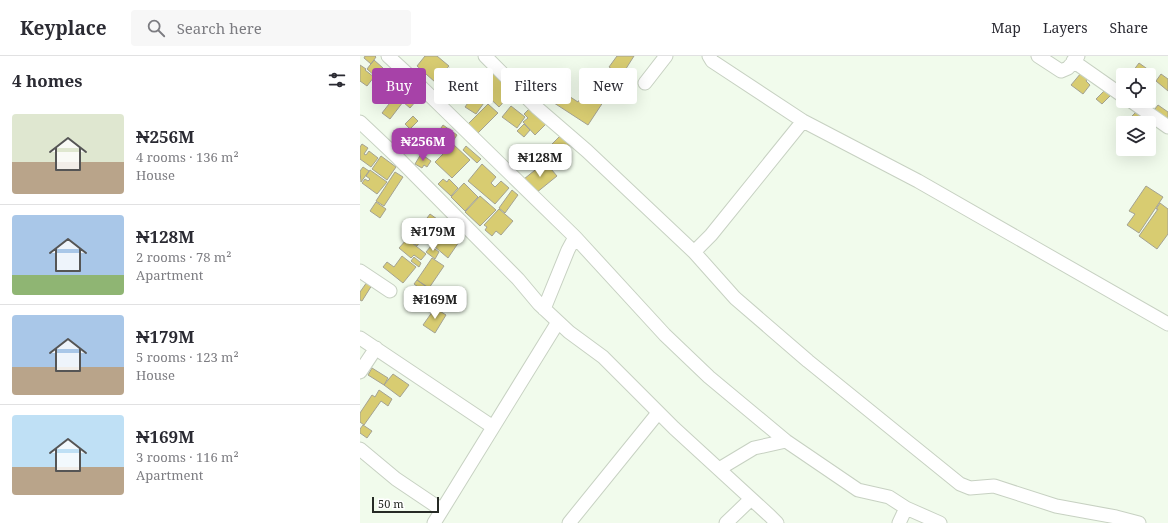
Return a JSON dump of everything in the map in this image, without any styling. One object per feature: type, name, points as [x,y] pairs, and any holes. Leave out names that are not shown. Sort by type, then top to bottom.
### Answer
[{"type":"street","points":[[388,56],[575,237],[665,335],[709,377],[786,441],[858,490],[889,497],[906,508],[940,523]]},
{"type":"street","points":[[485,56],[536,107],[587,151],[694,252],[735,298],[808,361],[960,484],[970,488],[994,486],[1056,506],[1116,517],[1139,523]]},
{"type":"street","points":[[645,83],[666,56]]},
{"type":"street","points":[[709,56],[712,61],[803,121],[918,181],[1168,324]]},
{"type":"street","points":[[1038,56],[1061,71],[1068,68],[1075,59],[1116,91]]},
{"type":"street","points":[[1141,108],[1168,127]]},
{"type":"street","points":[[694,252],[711,235],[803,121]]},
{"type":"street","points":[[360,122],[395,154],[518,279],[544,309],[558,322],[603,357],[658,413],[752,498],[776,523]]},
{"type":"street","points":[[544,309],[568,250],[575,237]]},
{"type":"street","points":[[360,271],[390,290]]},
{"type":"street","points":[[434,523],[558,322]]},
{"type":"street","points":[[360,338],[493,427]]},
{"type":"street","points":[[360,372],[376,348]]},
{"type":"street","points":[[569,523],[658,413]]},
{"type":"street","points":[[719,469],[754,448],[786,441]]},
{"type":"street","points":[[360,449],[396,479],[442,510]]},
{"type":"street","points":[[726,523],[752,498]]},
{"type":"street","points":[[899,523],[906,508]]},
{"type":"building","points":[[365,56],[376,57],[371,64],[364,58]]},
{"type":"building","points":[[425,56],[437,56],[449,66],[447,68],[434,68],[434,81],[426,74],[426,68],[419,68],[417,66]]},
{"type":"building","points":[[617,56],[634,56],[626,68],[609,67]]},
{"type":"building","points":[[374,60],[383,68],[372,68],[372,73],[367,69]]},
{"type":"building","points":[[1139,63],[1146,68],[1135,68]]},
{"type":"building","points":[[360,65],[372,75],[372,80],[367,86],[360,81]]},
{"type":"building","points":[[496,70],[501,75],[502,104],[499,107],[493,101],[493,73]]},
{"type":"building","points":[[1081,73],[1088,78],[1086,81],[1090,85],[1083,94],[1071,85]]},
{"type":"building","points":[[1161,74],[1168,79],[1168,91],[1156,81]]},
{"type":"building","points":[[1106,89],[1112,94],[1102,104],[1096,99]]},
{"type":"building","points":[[571,97],[578,102],[579,100],[579,104],[602,104],[588,125],[556,104],[571,104]]},
{"type":"building","points":[[389,104],[401,104],[390,119],[382,113]]},
{"type":"building","points":[[405,104],[413,104],[410,108]]},
{"type":"building","points":[[467,104],[483,104],[476,114],[465,107]]},
{"type":"building","points":[[488,104],[498,113],[477,134],[467,125]]},
{"type":"building","points":[[533,105],[548,122],[535,135],[523,122],[528,118],[524,114]]},
{"type":"building","points":[[1158,105],[1168,112],[1168,124],[1152,113]]},
{"type":"building","points":[[511,106],[525,117],[517,128],[502,117]]},
{"type":"building","points":[[1137,111],[1142,116],[1132,116]]},
{"type":"building","points":[[413,116],[418,121],[410,129],[405,124]]},
{"type":"building","points":[[524,124],[530,130],[524,137],[517,131]]},
{"type":"building","points":[[443,125],[457,135],[449,147],[435,137]]},
{"type":"building","points":[[562,134],[572,144],[562,154],[552,144]]},
{"type":"building","points":[[362,144],[368,148],[364,154],[366,155],[369,151],[378,158],[371,167],[360,159],[360,147]]},
{"type":"building","points":[[453,144],[470,160],[452,178],[435,162]]},
{"type":"building","points":[[466,146],[481,159],[477,163],[463,150]]},
{"type":"building","points":[[421,154],[431,161],[427,167],[424,165],[422,168],[415,164]]},
{"type":"building","points":[[381,156],[396,167],[387,180],[372,169]]},
{"type":"building","points":[[545,162],[557,176],[536,193],[524,179]]},
{"type":"building","points":[[482,164],[496,177],[491,183],[495,187],[501,181],[509,188],[495,204],[468,181]]},
{"type":"building","points":[[363,167],[369,171],[361,182],[360,171]]},
{"type":"building","points":[[370,170],[387,182],[377,194],[362,183],[365,179],[368,181],[370,179],[366,176]]},
{"type":"building","points":[[395,172],[403,177],[384,206],[376,201]]},
{"type":"building","points":[[443,179],[447,182],[449,179],[458,188],[451,196],[438,184]]},
{"type":"building","points":[[464,183],[478,197],[465,211],[451,197]]},
{"type":"building","points":[[1146,186],[1163,197],[1139,233],[1127,225],[1135,214],[1129,211]]},
{"type":"building","points":[[512,190],[518,195],[505,213],[499,208]]},
{"type":"building","points":[[480,196],[496,210],[480,226],[465,212]]},
{"type":"building","points":[[376,202],[386,209],[380,218],[370,211]]},
{"type":"building","points":[[1160,203],[1168,209],[1168,234],[1157,249],[1139,236],[1158,209],[1156,209]]},
{"type":"building","points":[[499,209],[513,221],[501,235],[496,231],[492,236],[485,230],[487,227],[484,225]]},
{"type":"building","points":[[430,214],[444,224],[430,244],[416,233]]},
{"type":"building","points":[[448,229],[461,239],[448,258],[435,247]]},
{"type":"building","points":[[413,232],[422,239],[417,246],[408,239]]},
{"type":"building","points":[[407,239],[426,254],[421,260],[414,255],[411,258],[399,248]]},
{"type":"building","points":[[431,246],[439,252],[435,259],[426,252]]},
{"type":"building","points":[[402,256],[416,267],[403,283],[383,267],[387,262],[394,267]]},
{"type":"building","points":[[414,257],[421,263],[419,267],[411,261]]},
{"type":"building","points":[[432,258],[444,266],[429,288],[417,280]]},
{"type":"building","points":[[417,280],[428,288],[425,292],[414,284]]},
{"type":"building","points":[[367,282],[372,285],[362,301],[360,300],[360,292]]},
{"type":"building","points":[[435,308],[446,315],[435,333],[423,325]]},
{"type":"building","points":[[372,368],[388,378],[384,385],[368,375]]},
{"type":"building","points":[[393,374],[409,385],[400,397],[384,385]]},
{"type":"building","points":[[379,390],[392,399],[388,406],[381,401],[364,425],[360,422],[360,413],[372,395],[375,397]]},
{"type":"building","points":[[363,425],[372,431],[367,438],[360,433],[360,429]]}]
